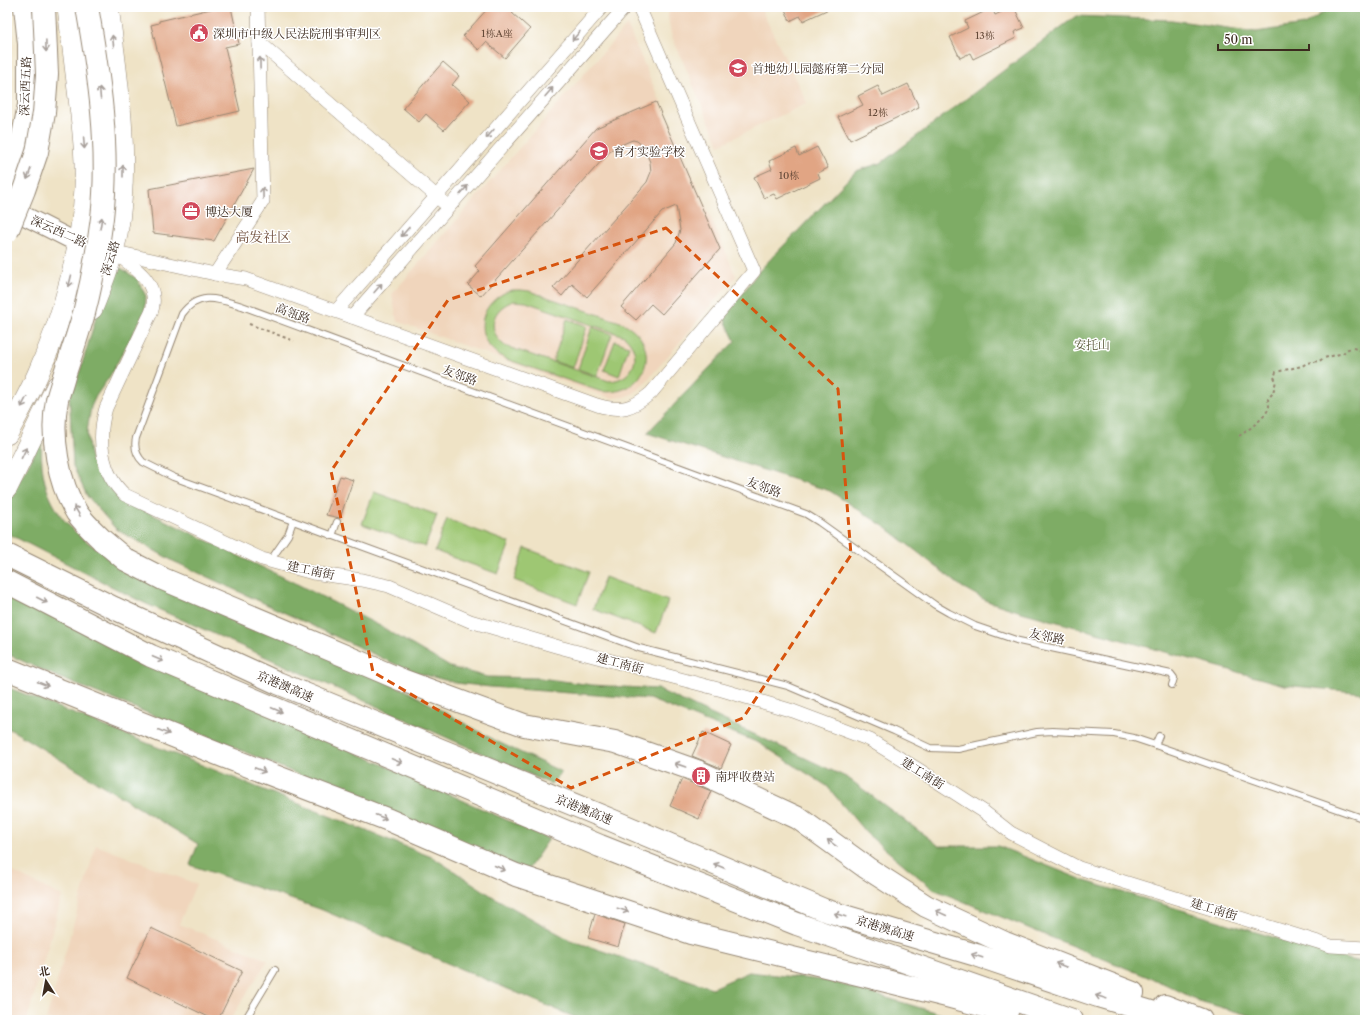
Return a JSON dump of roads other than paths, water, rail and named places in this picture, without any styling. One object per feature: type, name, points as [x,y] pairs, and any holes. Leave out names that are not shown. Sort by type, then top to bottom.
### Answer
[{"type":"highway","points":[[7,232],[37,152],[44,113],[47,74],[44,7]]},
{"type":"highway","points":[[87,7],[98,72],[103,128],[104,174],[102,217],[84,313],[57,400],[54,426],[57,455],[65,489],[78,514],[102,540],[126,560],[163,579],[402,680],[524,725],[614,742],[697,771],[798,818],[867,868],[926,906],[1005,943],[1201,1020]]},
{"type":"highway","name":"京港澳高速","points":[[7,555],[114,608],[278,683],[611,820],[824,910],[976,955],[1098,996],[1178,1020]]},
{"type":"highway","name":"京港澳高速","points":[[7,582],[151,656],[600,846],[797,924],[1072,1020]]},
{"type":"highway","points":[[7,669],[223,756],[389,820],[516,875],[691,933],[947,996],[1036,1020]]},
{"type":"main road","points":[[7,434],[37,376],[49,346],[62,308],[78,243],[84,210],[85,160],[68,7]]},
{"type":"main road","name":"深云路","points":[[7,488],[80,340],[101,287],[113,251],[121,208],[123,150],[118,84],[108,7]]},
{"type":"street","name":"深云西五路","points":[[7,188],[15,167],[27,105],[26,44],[23,7]]},
{"type":"street","points":[[214,274],[263,201],[258,7]]},
{"type":"street","points":[[336,311],[602,7]]},
{"type":"street","points":[[352,317],[625,7]]},
{"type":"street","points":[[113,251],[214,274],[246,278],[597,405],[611,409],[626,408],[640,402],[651,393],[754,271],[639,7]]},
{"type":"street","points":[[259,42],[449,207]]},
{"type":"street","name":"深云西二路","points":[[7,207],[78,243],[113,251]]},
{"type":"street","name":"建工南街","points":[[113,251],[144,276],[149,282],[153,289],[154,305],[106,408],[101,433],[102,451],[109,472],[117,488],[125,495],[254,556],[313,573],[362,580],[389,586],[470,621],[793,711],[870,740],[983,811],[1011,833],[1079,868],[1331,946],[1365,948]]},
{"type":"lane","name":"高瓴路","points":[[335,341],[242,306],[222,301],[206,299],[198,300],[186,308],[180,319],[136,438],[135,447],[139,458],[143,462],[167,474],[639,648],[788,686],[930,748],[958,749],[1037,732],[1052,731],[1114,734],[1134,738],[1155,745],[1365,819]]},
{"type":"lane","name":"友邻路","points":[[335,341],[806,514],[935,604],[975,626],[1019,641],[1170,674],[1174,678],[1172,685]]},
{"type":"lane","points":[[270,561],[288,535],[293,521]]},
{"type":"lane","points":[[332,536],[338,522]]},
{"type":"lane","points":[[1155,745],[1159,736]]},
{"type":"lane","points":[[245,1020],[275,970]]},
{"type":"place","name":"深圳市中级人民法院刑事审判区","points":[[199,33]]},
{"type":"place","name":"首地幼儿园懿府第二分园","points":[[738,68]]},
{"type":"place","name":"育才实验学校","points":[[599,151]]},
{"type":"place","name":"博达大厦","points":[[191,211]]},
{"type":"place","name":"南坪收费站","points":[[701,776]]},
{"type":"district","name":"高发社区","points":[[263,237]]},
{"type":"park label","name":"安托山","points":[[1092,344]]}]
